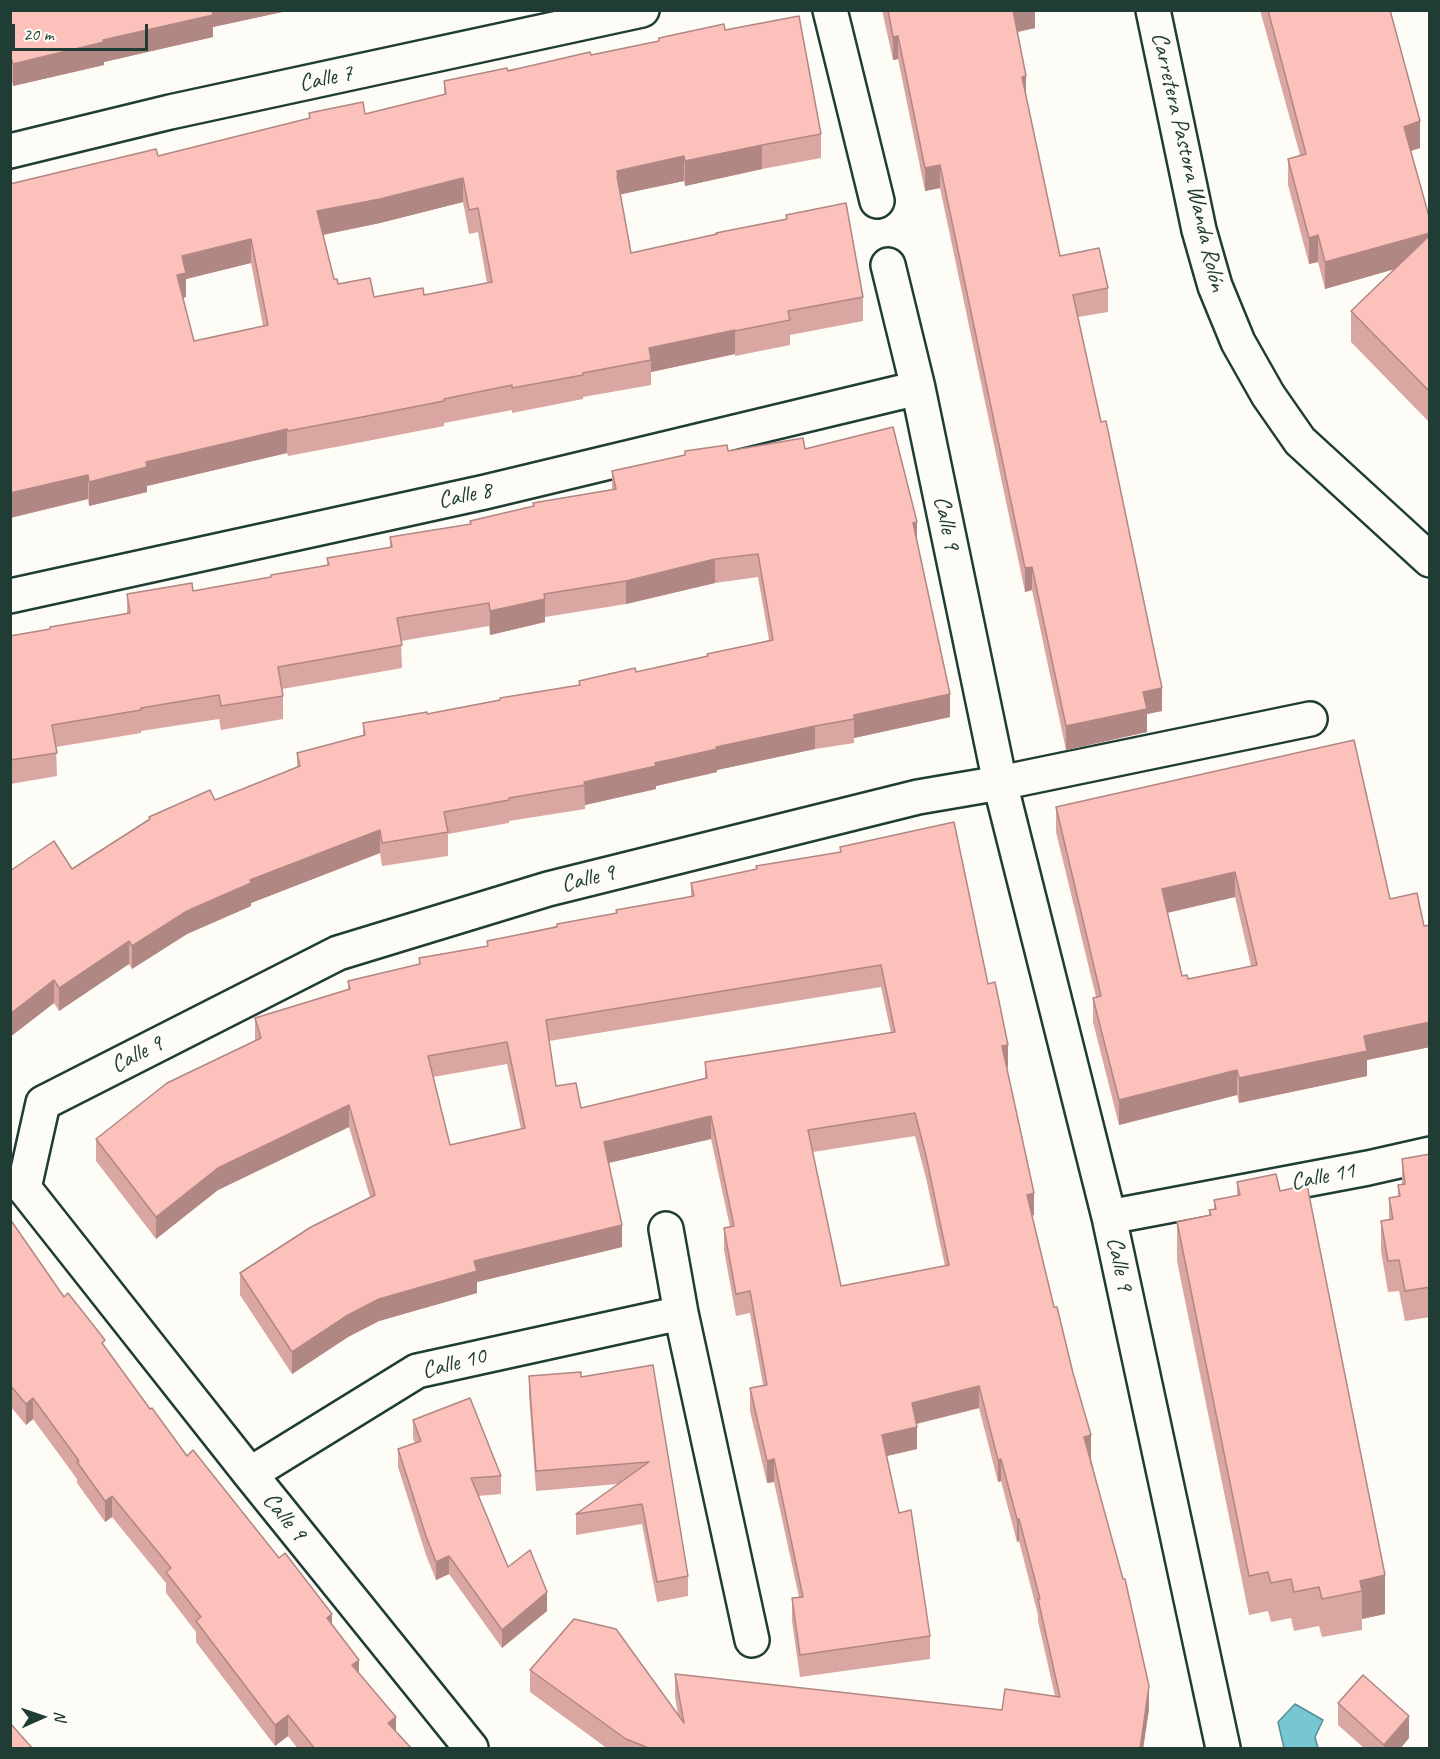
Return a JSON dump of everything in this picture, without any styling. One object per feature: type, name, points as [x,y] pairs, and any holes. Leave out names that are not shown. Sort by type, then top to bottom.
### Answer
[{"type":"street","name":"Calle 7","points":[[10,151],[193,107],[642,10]]},
{"type":"street","points":[[830,10],[877,201]]},
{"type":"street","name":"Carretera Pastora Wanda Rolón","points":[[1153,10],[1199,230],[1215,286],[1238,342],[1268,395],[1300,441],[1430,560]]},
{"type":"street","name":"Calle 9","points":[[888,265],[918,388],[1000,783],[1109,1217],[1223,1749]]},
{"type":"street","name":"Calle 8","points":[[10,596],[485,492],[918,388]]},
{"type":"street","name":"Calle 9","points":[[471,1749],[24,1188],[44,1103],[338,953],[548,889],[918,797],[1000,783],[1310,720]]},
{"type":"street","name":"Calle 11","points":[[1109,1217],[1430,1154]]},
{"type":"street","points":[[666,1229],[681,1313],[752,1640]]},
{"type":"street","name":"Calle 10","points":[[250,1474],[417,1371],[681,1313]]},
{"type":"water","points":[[1295,1704],[1323,1720],[1315,1737],[1318,1748],[1284,1748],[1278,1722]]},
{"type":"building","points":[[10,10],[212,10],[213,15],[103,40],[104,42],[13,64],[10,55]]},
{"type":"building","points":[[888,10],[1013,10],[1026,76],[1022,77],[1060,256],[1099,248],[1108,288],[1073,295],[1101,422],[1106,421],[1162,688],[1143,692],[1147,709],[1066,726],[1032,567],[1025,568],[940,165],[925,168],[898,36],[893,37]]},
{"type":"building","points":[[1268,10],[1390,10],[1420,121],[1404,127],[1430,220],[1430,233],[1325,262],[1318,235],[1309,238],[1288,159],[1306,154]]},
{"type":"building","points":[[799,16],[821,134],[685,161],[684,156],[617,171],[631,253],[787,219],[786,215],[846,203],[863,297],[788,311],[790,320],[649,348],[651,360],[512,388],[512,385],[362,417],[288,431],[287,429],[146,462],[147,467],[89,482],[88,475],[10,493],[10,184],[156,149],[158,156],[310,118],[309,113],[363,102],[365,114],[446,94],[444,81],[507,68],[508,71],[590,52],[591,55],[659,41],[659,38],[724,24],[725,30]],"holes":[[[463,178],[469,210],[478,208],[492,282],[424,295],[423,288],[374,297],[370,278],[338,284],[337,279],[334,279],[317,211],[380,199]],[[251,239],[268,325],[194,341],[177,275],[186,273],[182,256]]]},
{"type":"building","points":[[1430,235],[1430,392],[1351,311]]},
{"type":"building","points":[[893,427],[917,522],[913,523],[950,694],[854,715],[854,719],[716,747],[717,749],[655,763],[656,766],[584,782],[585,785],[444,812],[448,832],[382,843],[380,830],[250,880],[251,883],[187,911],[132,946],[129,941],[59,988],[54,980],[10,1014],[10,871],[54,841],[72,869],[150,819],[149,817],[210,790],[215,800],[300,766],[297,753],[365,735],[363,723],[427,712],[427,714],[500,700],[500,698],[580,685],[579,681],[635,668],[636,672],[773,640],[758,554],[715,559],[626,581],[544,594],[545,599],[490,611],[489,603],[397,618],[402,645],[278,667],[283,696],[221,706],[219,695],[52,725],[57,753],[10,760],[10,636],[130,613],[127,594],[192,583],[193,591],[329,565],[327,558],[392,547],[390,537],[471,524],[470,521],[534,506],[533,503],[616,489],[612,471],[685,455],[685,451],[727,445],[728,451],[803,438],[805,449]]},
{"type":"building","points":[[1354,740],[1390,899],[1417,893],[1424,926],[1430,925],[1430,1022],[1364,1036],[1367,1051],[1239,1078],[1237,1070],[1119,1100],[1093,998],[1101,996],[1056,807]],"holes":[[[1235,872],[1257,965],[1188,979],[1187,975],[1182,976],[1162,889]]]},
{"type":"building","points":[[954,822],[988,984],[995,982],[1008,1045],[1002,1046],[1034,1193],[1027,1195],[1054,1307],[1057,1307],[1091,1435],[1084,1437],[1123,1579],[1125,1579],[1149,1686],[1140,1749],[651,1749],[626,1739],[530,1670],[574,1619],[616,1629],[684,1723],[675,1674],[1002,1710],[1005,1689],[1060,1697],[1038,1599],[1040,1599],[1001,1459],[998,1460],[979,1386],[912,1403],[917,1427],[882,1435],[899,1513],[911,1510],[930,1636],[800,1655],[792,1598],[803,1597],[774,1459],[767,1461],[750,1388],[767,1385],[750,1291],[736,1294],[724,1228],[734,1226],[711,1116],[604,1142],[622,1225],[474,1261],[477,1271],[379,1299],[348,1315],[292,1352],[240,1273],[311,1227],[375,1195],[349,1105],[218,1168],[156,1217],[96,1139],[167,1083],[261,1038],[255,1018],[350,989],[348,981],[420,964],[419,958],[488,946],[487,941],[557,927],[557,924],[617,913],[616,910],[694,896],[691,883],[757,869],[756,866],[841,852],[840,847]],"holes":[[[881,965],[895,1032],[705,1062],[707,1078],[581,1108],[576,1083],[556,1086],[546,1020]],[[507,1042],[525,1128],[450,1145],[428,1056]],[[915,1113],[949,1265],[841,1286],[808,1130]]]},
{"type":"building","points":[[1430,1154],[1430,1287],[1405,1291],[1399,1260],[1388,1261],[1381,1221],[1393,1219],[1389,1198],[1400,1196],[1398,1185],[1405,1184],[1402,1159]]},
{"type":"building","points":[[1276,1174],[1280,1191],[1307,1185],[1385,1575],[1360,1581],[1362,1591],[1322,1599],[1319,1587],[1294,1592],[1291,1579],[1271,1583],[1268,1572],[1249,1576],[1177,1222],[1211,1215],[1209,1210],[1216,1209],[1214,1200],[1240,1195],[1237,1182]]},
{"type":"building","points":[[10,1219],[64,1297],[68,1293],[105,1340],[102,1343],[187,1456],[193,1450],[279,1558],[285,1553],[332,1614],[327,1618],[359,1660],[352,1665],[396,1717],[388,1723],[412,1749],[315,1749],[288,1715],[275,1725],[196,1621],[201,1617],[166,1572],[171,1568],[112,1496],[105,1501],[33,1398],[26,1404],[10,1385]]},
{"type":"building","points":[[653,1365],[688,1576],[657,1582],[642,1504],[576,1514],[649,1462],[536,1471],[529,1376],[581,1372],[581,1377]]},
{"type":"building","points":[[470,1398],[501,1476],[471,1478],[508,1567],[530,1550],[547,1592],[502,1630],[449,1556],[436,1562],[398,1449],[421,1441],[413,1420]]},
{"type":"building","points":[[1363,1675],[1409,1716],[1384,1745],[1338,1703]]},
{"type":"building","points":[[10,1723],[33,1749],[10,1749]]}]
